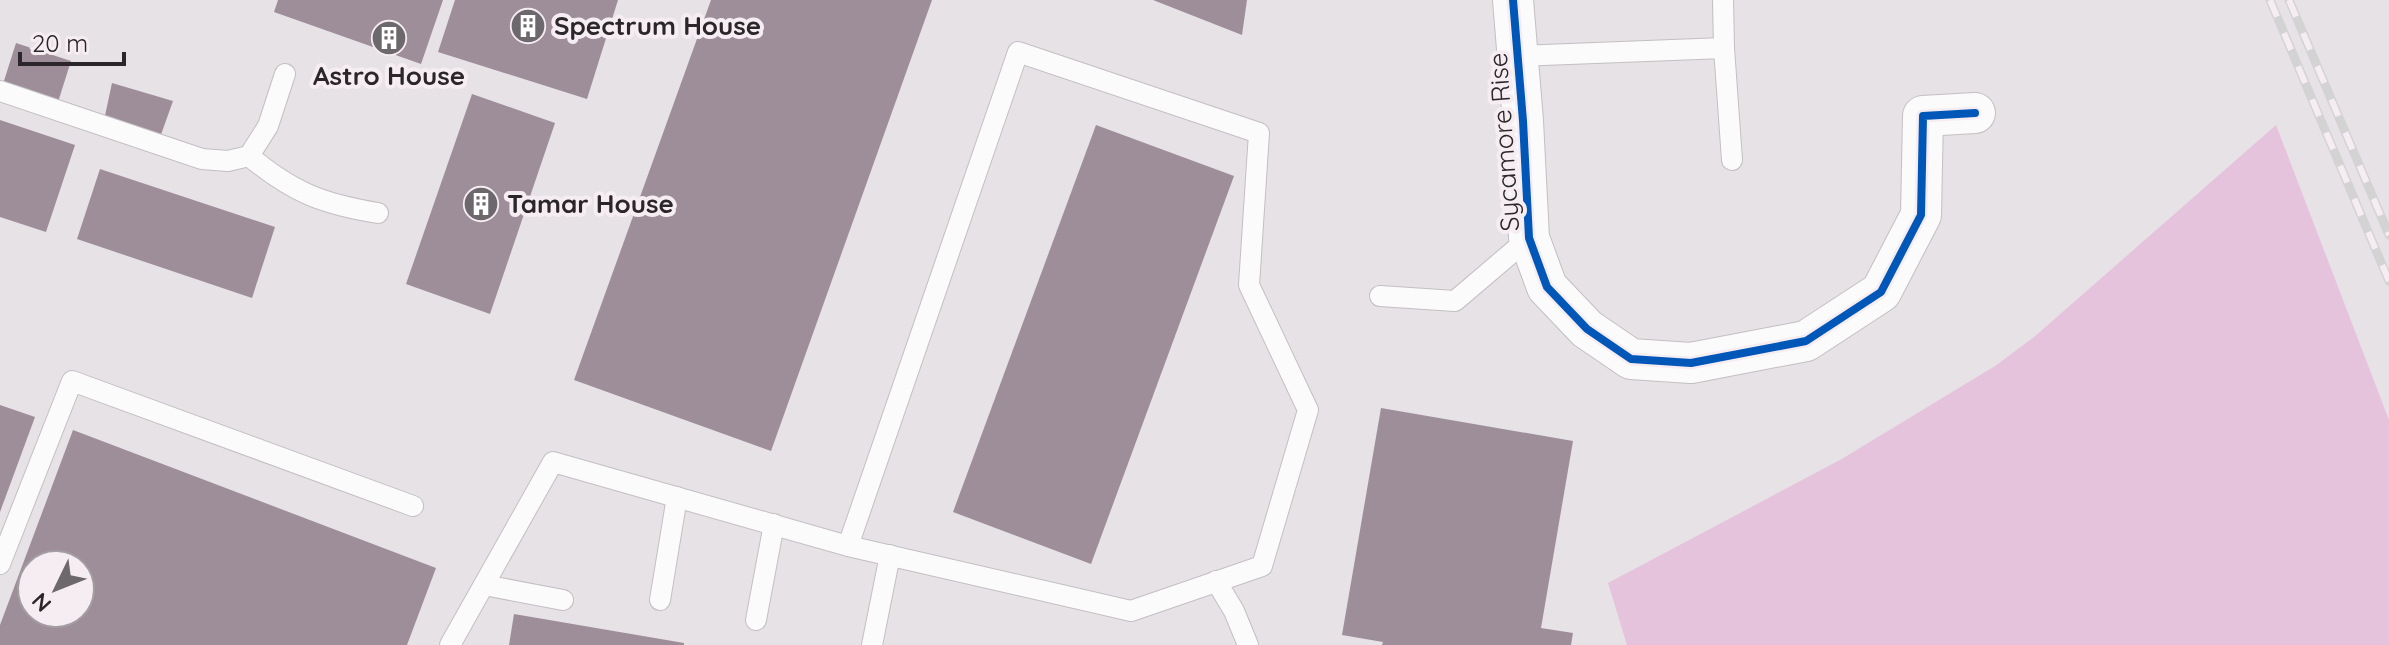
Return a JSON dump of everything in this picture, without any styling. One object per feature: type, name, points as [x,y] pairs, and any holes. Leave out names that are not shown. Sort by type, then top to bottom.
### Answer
[{"type":"street","name":"Sycamore Rise","points":[[1513,0],[1529,238],[1547,287],[1587,329],[1631,359],[1691,363],[1806,341],[1881,292],[1921,215],[1923,116],[1975,113]]},
{"type":"lane","points":[[1723,0],[1732,160]]},
{"type":"lane","points":[[1519,56],[1724,48]]},
{"type":"lane","points":[[450,645],[553,462],[848,546],[1131,611],[1262,566],[1308,410],[1249,285],[1259,133],[1018,52],[848,546]]},
{"type":"lane","points":[[0,91],[202,159],[228,161],[249,156],[268,126],[285,74]]},
{"type":"lane","points":[[249,156],[284,183],[303,193],[340,207],[378,213]]},
{"type":"lane","points":[[1380,296],[1455,301],[1529,238]]},
{"type":"lane","points":[[0,564],[72,381],[413,506]]},
{"type":"lane","points":[[660,600],[677,497]]},
{"type":"lane","points":[[756,620],[774,524]]},
{"type":"lane","points":[[872,645],[890,555]]},
{"type":"lane","points":[[1216,581],[1234,611],[1248,645]]},
{"type":"lane","points":[[484,585],[563,600]]},
{"type":"shaded area","points":[[2276,125],[2389,420],[2389,645],[1627,645],[1608,583],[1840,460],[1995,366],[2034,337]]},
{"type":"building","name":"Astro House","points":[[278,0],[443,0],[421,64],[274,12]]},
{"type":"building","name":"Spectrum House","points":[[455,0],[618,0],[587,99],[438,52]]},
{"type":"building","points":[[711,0],[932,0],[771,451],[574,380]]},
{"type":"building","points":[[1153,0],[1247,0],[1242,35]]},
{"type":"building","points":[[16,43],[71,61],[58,102],[3,84]]},
{"type":"building","points":[[112,83],[173,101],[158,143],[103,125]]},
{"type":"building","name":"Tamar House","points":[[472,94],[555,123],[490,314],[406,284]]},
{"type":"building","points":[[0,120],[75,145],[46,232],[0,217]]},
{"type":"building","points":[[1096,125],[1234,176],[1091,564],[953,512]]},
{"type":"building","points":[[100,169],[275,227],[252,298],[77,239]]},
{"type":"building","points":[[0,405],[35,417],[0,512]]},
{"type":"building","points":[[1381,408],[1573,441],[1541,628],[1573,633],[1571,645],[1382,645],[1383,642],[1342,635]]},
{"type":"building","points":[[73,430],[436,568],[407,645],[0,645],[0,625],[16,582],[16,629],[96,629],[96,549],[28,549]]},
{"type":"building","points":[[514,614],[684,643],[684,645],[509,645]]},
{"type":"railway","points":[[2270,0],[2389,281]]},
{"type":"railway","points":[[2289,0],[2389,235]]},
{"type":"cycle path","points":[[1513,0],[1529,238],[1547,287],[1587,329],[1631,359],[1691,363],[1806,341],[1881,292],[1921,215],[1923,116],[1975,113]]},
{"type":"place","name":"Spectrum House","points":[[528,26]]},
{"type":"place","name":"Astro House","points":[[389,38]]},
{"type":"place","name":"Tamar House","points":[[481,204]]}]
